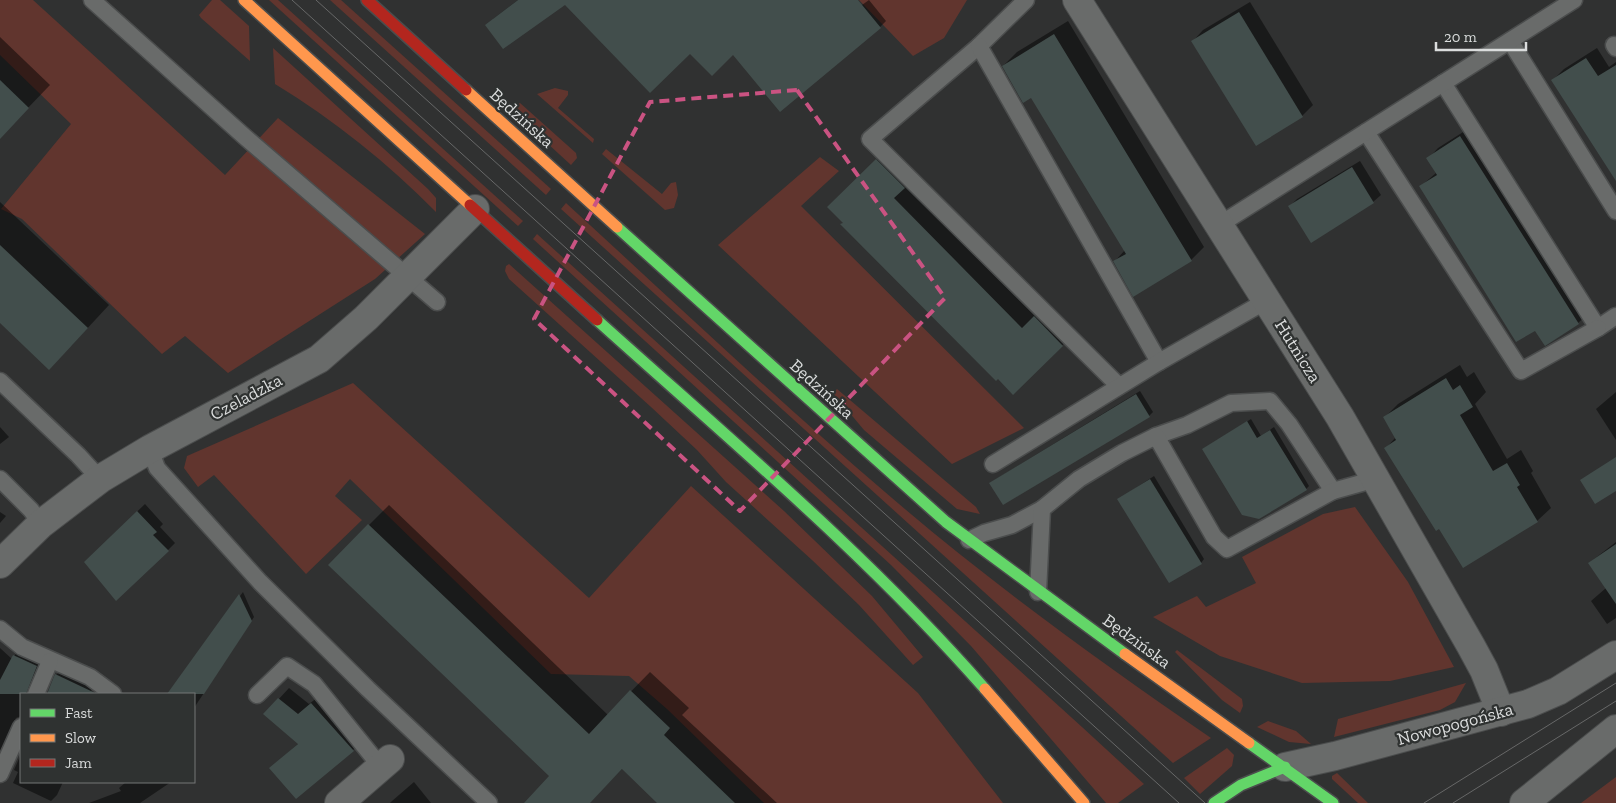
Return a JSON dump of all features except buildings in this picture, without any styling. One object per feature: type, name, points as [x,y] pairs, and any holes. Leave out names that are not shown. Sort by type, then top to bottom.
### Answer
[{"type":"street","points":[[244,0],[859,557],[936,633],[1084,803]]},
{"type":"street","name":"Będzińska","points":[[366,0],[816,408],[969,540],[1038,592],[1333,803]]},
{"type":"street","name":"Hutnicza","points":[[1077,0],[1340,417],[1471,646],[1484,670],[1500,712]]},
{"type":"street","name":"Czeladzka","points":[[0,564],[42,524],[100,479],[150,449],[318,359],[366,318],[475,208]]},
{"type":"street","name":"Nowopogońska","points":[[1285,768],[1528,704],[1558,691],[1616,655]]},
{"type":"street","points":[[1524,803],[1616,729]]},
{"type":"street","points":[[339,803],[386,763]]},
{"type":"street","points":[[1214,803],[1241,786],[1285,768]]},
{"type":"lane","points":[[92,0],[245,137],[368,240],[407,278],[438,302]]},
{"type":"lane","points":[[1219,225],[1574,0]]},
{"type":"lane","points":[[1022,1],[979,46],[870,139],[1119,386]]},
{"type":"lane","points":[[1510,41],[1616,211]]},
{"type":"lane","points":[[979,46],[1159,362]]},
{"type":"lane","points":[[1443,83],[1598,328]]},
{"type":"lane","points":[[1366,132],[1521,371],[1616,316]]},
{"type":"lane","points":[[993,464],[1119,386],[1266,300]]},
{"type":"lane","points":[[0,381],[78,455],[100,479]]},
{"type":"lane","points":[[969,540],[984,533],[1012,525],[1042,509],[1079,479],[1122,453],[1156,436],[1187,425],[1231,403],[1270,401],[1289,424],[1333,491]]},
{"type":"lane","points":[[1156,436],[1214,537],[1227,549],[1333,491],[1376,479]]},
{"type":"lane","points":[[150,449],[157,468],[260,582],[368,689],[489,803]]},
{"type":"lane","points":[[0,479],[31,510],[42,524]]},
{"type":"lane","points":[[1038,592],[1042,509]]},
{"type":"lane","points":[[0,628],[22,647],[50,661],[90,677],[112,693]]},
{"type":"lane","points":[[36,693],[50,661]]},
{"type":"lane","points":[[257,695],[287,666],[314,684],[386,763]]},
{"type":"lane","points":[[0,774],[20,729]]},
{"type":"highlighted area","points":[[797,90],[945,298],[740,511],[534,319],[650,102]]},
{"type":"shaded area","points":[[0,0],[33,0],[225,175],[278,118],[425,234],[375,279],[228,373],[185,336],[162,354],[22,219],[1,209],[71,124],[0,55]]},
{"type":"shaded area","points":[[212,0],[220,0],[249,26],[250,61],[199,15]]},
{"type":"shaded area","points":[[269,0],[278,0],[523,221],[518,226]]},
{"type":"shaded area","points":[[330,0],[341,0],[551,189],[546,195]]},
{"type":"shaded area","points":[[859,0],[967,0],[944,38],[913,56]]},
{"type":"shaded area","points":[[273,48],[428,189],[436,198],[436,212],[399,176],[360,143],[318,112],[275,84]]},
{"type":"shaded area","points":[[555,88],[568,91],[568,95],[558,108],[594,139],[593,143],[537,94]]},
{"type":"shaded area","points":[[520,103],[576,153],[577,158],[571,165],[510,109]]},
{"type":"shaded area","points":[[606,149],[662,194],[671,183],[676,182],[678,195],[674,208],[665,210],[602,154]]},
{"type":"shaded area","points":[[820,157],[839,171],[801,206],[1024,428],[952,464],[718,245]]},
{"type":"shaded area","points":[[566,203],[844,457],[924,525],[1045,620],[1211,738],[1173,763],[561,209]]},
{"type":"shaded area","points":[[537,234],[1144,784],[1118,803],[1106,803],[971,646],[891,565],[533,239]]},
{"type":"shaded area","points":[[509,264],[784,511],[872,596],[923,657],[913,665],[859,605],[726,482],[697,450],[509,279],[505,271],[506,266]]},
{"type":"shaded area","points":[[353,383],[589,598],[691,486],[918,693],[1003,803],[764,803],[667,709],[629,676],[551,674],[350,479],[335,496],[362,520],[306,574],[214,475],[198,487],[184,468],[187,456]]},
{"type":"shaded area","points":[[837,389],[976,507],[980,514],[957,509],[864,430],[833,393]]},
{"type":"shaded area","points":[[1355,507],[1408,582],[1454,667],[1390,681],[1302,683],[1220,656],[1153,617],[1197,596],[1206,607],[1256,583],[1242,557],[1323,514]]},
{"type":"shaded area","points":[[1177,650],[1242,699],[1243,706],[1240,713],[1222,700],[1175,652]]},
{"type":"shaded area","points":[[1466,683],[1455,702],[1440,710],[1334,737],[1338,719]]},
{"type":"shaded area","points":[[1268,721],[1296,731],[1311,744],[1289,742],[1257,727]]},
{"type":"shaded area","points":[[1227,748],[1234,755],[1232,766],[1200,794],[1184,778]]},
{"type":"shaded area","points":[[1337,773],[1368,803],[1358,803],[1332,779],[1332,776]]},
{"type":"shaded area","points":[[1616,777],[1616,803],[1581,803]]},
{"type":"tram line","points":[[292,0],[1179,803]]},
{"type":"tram line","points":[[316,0],[1205,803]]},
{"type":"tram line","points":[[1424,803],[1616,683]]},
{"type":"tram line","points":[[1453,803],[1616,701]]},
{"type":"traffic: fast","points":[[617,227],[946,522],[1125,654]]},
{"type":"traffic: fast","points":[[597,320],[747,453],[845,544],[940,639],[985,689]]},
{"type":"traffic: fast","points":[[1249,743],[1333,803]]},
{"type":"traffic: fast","points":[[1214,803],[1241,785],[1285,767]]},
{"type":"traffic: slow","points":[[244,0],[470,205]]},
{"type":"traffic: slow","points":[[466,90],[617,227]]},
{"type":"traffic: slow","points":[[1125,654],[1249,743]]},
{"type":"traffic: slow","points":[[985,689],[1084,803]]},
{"type":"traffic: jam","points":[[367,0],[466,90]]},
{"type":"traffic: jam","points":[[470,205],[597,320]]}]
